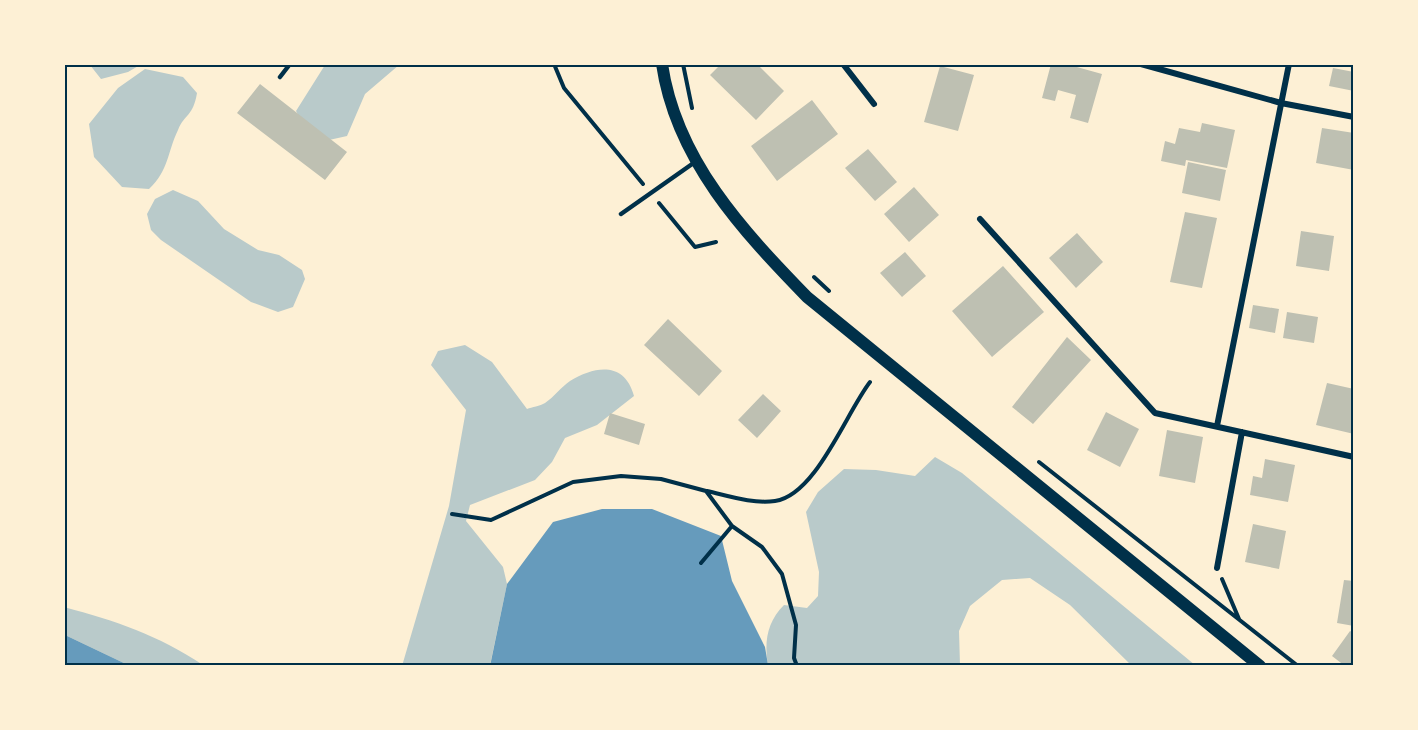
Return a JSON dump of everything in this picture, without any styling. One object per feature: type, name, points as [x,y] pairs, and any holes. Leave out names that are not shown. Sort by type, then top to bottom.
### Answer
[{"type":"main road","points":[[662,64],[665,85],[681,133],[710,185],[759,247],[807,297],[1260,666]]},
{"type":"street","points":[[843,64],[874,104]]},
{"type":"street","points":[[1141,64],[1281,103],[1353,117]]},
{"type":"street","points":[[1217,426],[1289,64]]},
{"type":"street","points":[[980,219],[1155,413],[1353,457]]},
{"type":"street","points":[[1217,568],[1242,432]]},
{"type":"lane","points":[[280,77],[290,64]]},
{"type":"lane","points":[[621,214],[696,162]]},
{"type":"path","points":[[554,64],[564,88],[695,247],[716,242]]},
{"type":"path","points":[[683,64],[697,118]]},
{"type":"path","points":[[810,274],[835,296]]},
{"type":"path","points":[[452,514],[491,520],[573,482],[621,476],[662,479],[753,502],[777,501],[798,491],[818,469],[843,423],[870,382]]},
{"type":"path","points":[[1035,459],[1298,666]]},
{"type":"path","points":[[706,491],[732,526],[762,547],[782,574],[796,625],[794,658],[796,666]]},
{"type":"path","points":[[701,563],[732,526]]},
{"type":"path","points":[[1217,568],[1240,619]]},
{"type":"shaded area","points":[[90,65],[140,65],[128,72],[101,79]]},
{"type":"shaded area","points":[[325,65],[399,65],[365,94],[347,136],[329,140],[302,122],[296,111]]},
{"type":"shaded area","points":[[145,69],[183,77],[197,93],[193,107],[174,138],[164,168],[156,182],[149,189],[122,187],[94,157],[89,124],[118,88]]},
{"type":"shaded area","points":[[173,190],[198,201],[224,229],[258,250],[279,255],[302,270],[305,279],[293,307],[278,312],[251,302],[161,240],[151,230],[147,214],[155,199]]},
{"type":"shaded area","points":[[465,345],[492,362],[527,409],[545,403],[570,381],[599,370],[617,372],[624,377],[634,396],[597,425],[565,438],[552,462],[535,480],[470,505],[466,521],[503,567],[507,584],[490,665],[402,666],[449,506],[466,410],[431,365],[438,351]]},
{"type":"shaded area","points":[[935,457],[962,473],[1195,665],[1131,665],[1070,605],[1030,578],[1002,580],[970,606],[959,631],[960,665],[768,665],[766,648],[768,633],[778,612],[784,605],[807,608],[818,596],[819,572],[806,512],[818,492],[844,469],[876,470],[915,476]]},
{"type":"shaded area","points":[[64,607],[153,637],[203,665],[128,665],[65,635]]},
{"type":"water","points":[[602,509],[652,509],[721,536],[732,581],[765,647],[768,665],[490,666],[507,584],[553,522]]},
{"type":"water","points":[[65,635],[128,665],[65,665]]},
{"type":"building","points":[[721,64],[757,64],[784,91],[756,120],[710,75]]},
{"type":"building","points":[[1051,64],[1066,64],[1102,74],[1088,123],[1070,118],[1076,95],[1058,90],[1055,101],[1042,98]]},
{"type":"building","points":[[940,66],[974,75],[958,131],[924,122]]},
{"type":"building","points":[[1333,68],[1354,72],[1354,91],[1329,86]]},
{"type":"building","points":[[260,84],[347,152],[325,180],[237,113]]},
{"type":"building","points":[[812,100],[838,134],[777,181],[751,146]]},
{"type":"building","points":[[1202,123],[1235,130],[1227,168],[1186,160],[1185,166],[1161,161],[1165,141],[1175,144],[1179,128],[1200,132]]},
{"type":"building","points":[[1322,128],[1354,133],[1354,170],[1316,163]]},
{"type":"building","points":[[868,149],[897,182],[875,201],[845,168]]},
{"type":"building","points":[[1188,162],[1226,170],[1220,201],[1182,193]]},
{"type":"building","points":[[914,187],[939,215],[909,242],[884,214]]},
{"type":"building","points":[[1185,212],[1217,218],[1202,288],[1170,282]]},
{"type":"building","points":[[1301,231],[1334,236],[1329,271],[1296,266]]},
{"type":"building","points":[[1077,233],[1103,262],[1076,288],[1049,258]]},
{"type":"building","points":[[905,252],[926,276],[902,297],[880,273]]},
{"type":"building","points":[[1003,266],[1044,312],[992,357],[952,311]]},
{"type":"building","points":[[1253,305],[1279,309],[1275,333],[1249,328]]},
{"type":"building","points":[[1287,312],[1318,317],[1314,343],[1283,338]]},
{"type":"building","points":[[668,319],[722,371],[699,396],[644,345]]},
{"type":"building","points":[[1067,337],[1091,360],[1033,424],[1012,407]]},
{"type":"building","points":[[1327,383],[1354,389],[1354,434],[1316,425]]},
{"type":"building","points":[[763,394],[781,411],[757,438],[738,420]]},
{"type":"building","points":[[1106,412],[1139,429],[1120,467],[1087,450]]},
{"type":"building","points":[[610,413],[645,424],[639,445],[604,434]]},
{"type":"building","points":[[1167,430],[1203,437],[1195,483],[1159,476]]},
{"type":"building","points":[[1265,459],[1295,465],[1288,502],[1250,495],[1253,476],[1262,478]]},
{"type":"building","points":[[1253,524],[1286,531],[1279,569],[1245,562]]},
{"type":"building","points":[[1344,580],[1354,581],[1354,626],[1337,623]]},
{"type":"building","points":[[1350,631],[1354,633],[1354,666],[1345,666],[1332,656]]}]
